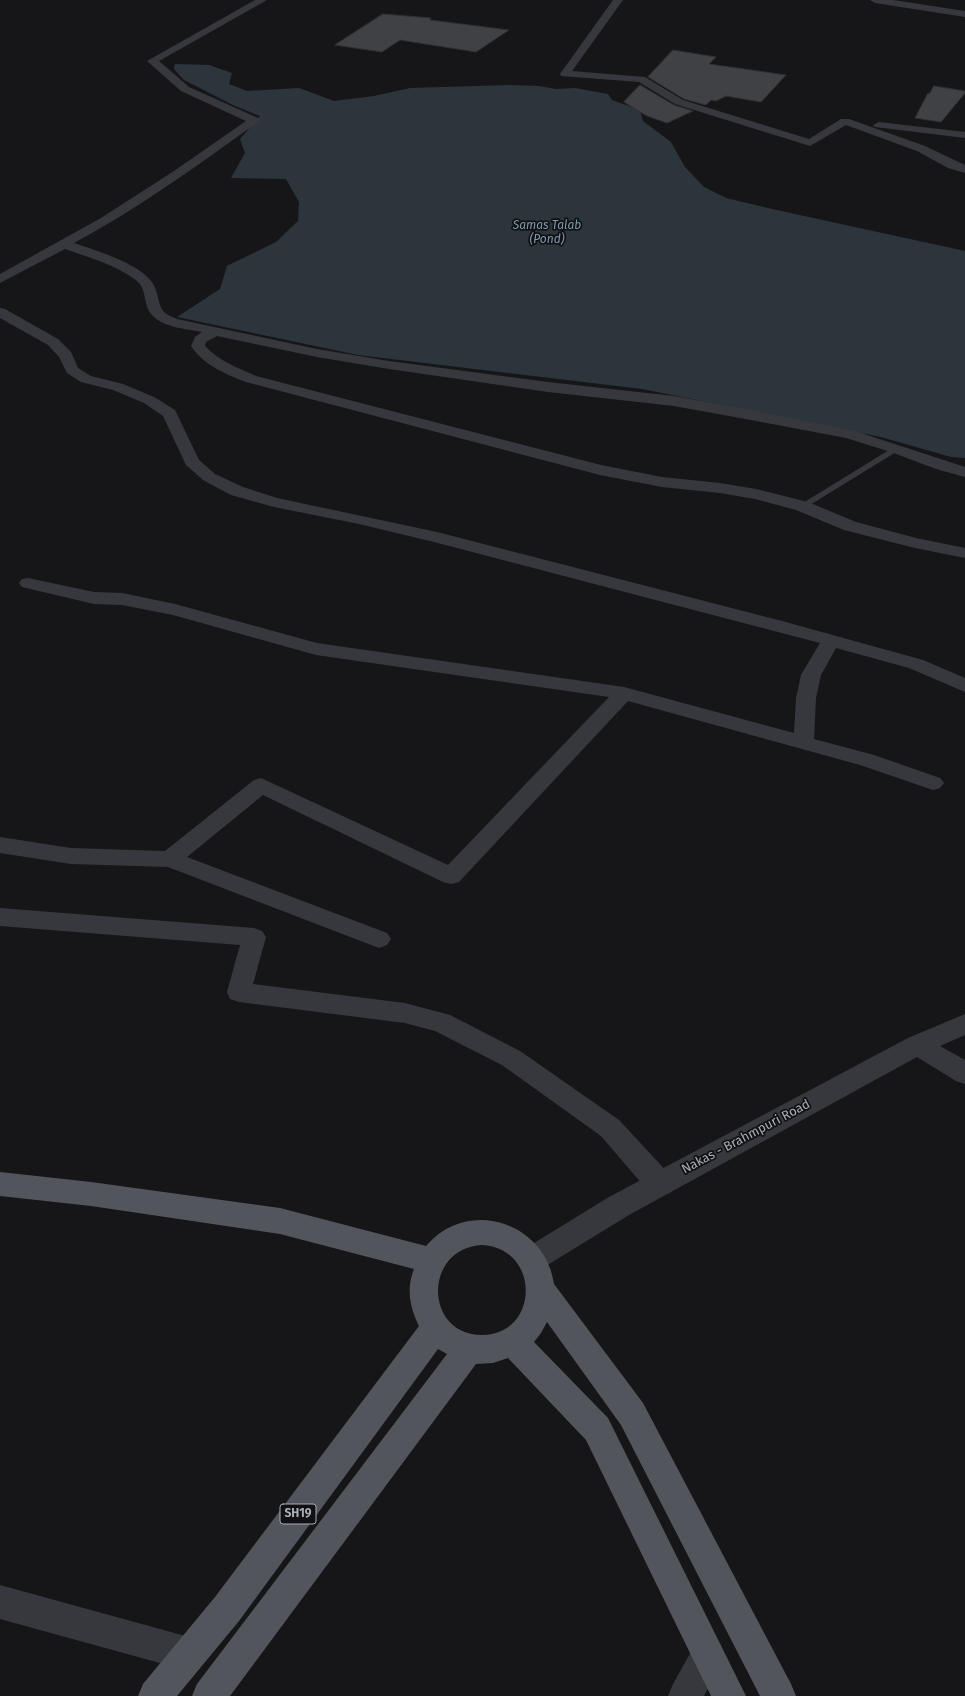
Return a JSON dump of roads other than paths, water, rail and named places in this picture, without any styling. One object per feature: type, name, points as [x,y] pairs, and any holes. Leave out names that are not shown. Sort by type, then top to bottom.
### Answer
[{"type":"main road","points":[[0,1184],[91,1194],[280,1221],[431,1260]]},
{"type":"main road","points":[[477,1234],[495,1235],[514,1242],[529,1255],[539,1272],[542,1291],[538,1311],[528,1328],[512,1342],[492,1348],[470,1348],[450,1341],[436,1328],[426,1313],[422,1295],[423,1277],[431,1260],[443,1247],[459,1238],[477,1234]]},
{"type":"main road","points":[[542,1291],[632,1414],[779,1696]]},
{"type":"main road","name":"SH19","points":[[155,1696],[227,1609],[436,1328]]},
{"type":"main road","points":[[512,1342],[597,1429],[729,1696]]},
{"type":"main road","name":"SH19","points":[[209,1696],[470,1348]]},
{"type":"street","points":[[0,279],[105,221],[178,174],[254,120],[185,89],[152,61],[262,0]]},
{"type":"street","points":[[618,0],[565,74],[641,78],[679,102],[810,143],[845,121],[965,135]]},
{"type":"street","points":[[875,0],[965,14]]},
{"type":"street","points":[[856,123],[878,134],[928,153],[948,164],[965,170]]},
{"type":"street","points":[[64,244],[127,270],[147,283],[152,294],[154,307],[159,314],[173,322],[317,353],[389,365],[548,387],[674,401],[849,434],[897,449],[942,466],[965,472]]},
{"type":"street","points":[[0,312],[53,342],[66,355],[72,370],[86,379],[118,387],[149,400],[170,413],[192,462],[209,477],[237,491],[274,502],[359,519],[437,537],[831,641],[916,664],[965,686]]},
{"type":"street","points":[[214,331],[200,340],[198,346],[206,356],[223,368],[251,379],[600,470],[662,482],[720,488],[756,494],[802,506],[850,526],[915,543],[965,553]]},
{"type":"street","points":[[28,583],[94,598],[122,599],[175,610],[316,649],[624,693],[867,760],[933,783]]},
{"type":"street","points":[[804,743],[806,698],[811,675],[831,641]]},
{"type":"street","points":[[170,859],[261,785],[451,876],[624,693]]},
{"type":"street","points":[[0,845],[71,856],[170,859],[379,939]]},
{"type":"street","points":[[0,917],[254,937],[239,992],[405,1013],[440,1022],[511,1058],[610,1128],[660,1184]]},
{"type":"street","name":"Nakas - Brahmpuri Road","points":[[531,1260],[619,1206],[917,1045],[965,1024]]},
{"type":"street","points":[[917,1045],[965,1073]]},
{"type":"street","points":[[0,1602],[189,1654]]},
{"type":"street","points":[[684,1696],[708,1655]]},
{"type":"lane","points":[[802,506],[897,449]]},
{"type":"water","name":"Samas Talab (Pond)","points":[[175,64],[209,65],[232,73],[229,84],[247,91],[299,88],[334,101],[374,96],[410,88],[510,85],[539,86],[556,89],[575,88],[608,94],[612,100],[640,110],[643,121],[671,142],[685,167],[704,187],[726,198],[965,251],[965,458],[951,457],[881,437],[642,389],[358,355],[177,317],[220,289],[227,266],[276,242],[298,221],[299,202],[286,179],[231,178],[245,153],[240,139],[260,116],[235,106],[184,80],[174,69]]}]
